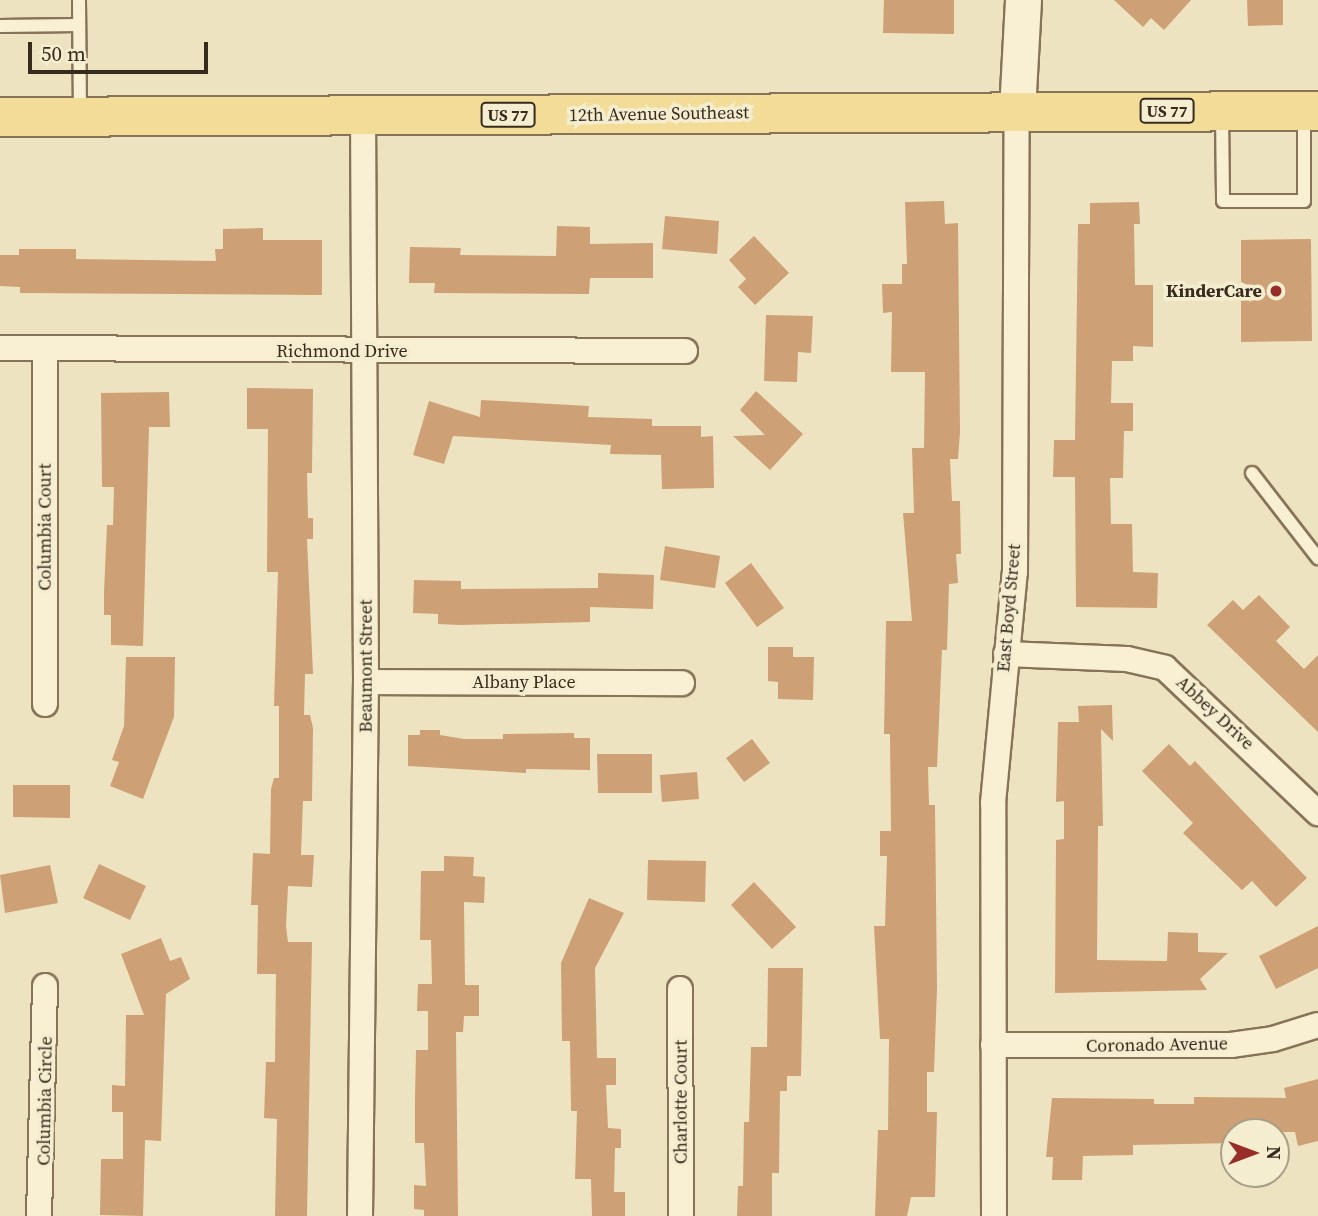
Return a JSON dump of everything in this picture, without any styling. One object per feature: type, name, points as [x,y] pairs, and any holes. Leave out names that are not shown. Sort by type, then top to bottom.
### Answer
[{"type":"main road","name":"12th Avenue Southeast","points":[[0,117],[1311,111]]},
{"type":"street","name":"East Boyd Street","points":[[994,1216],[993,803],[1015,546],[1017,111],[1023,0]]},
{"type":"street","name":"Beaumont Street","points":[[360,1216],[366,682],[363,117]]},
{"type":"street","name":"Richmond Drive","points":[[0,348],[685,351]]},
{"type":"street","name":"Columbia Court","points":[[45,349],[45,704]]},
{"type":"street","name":"Abbey Drive","points":[[1006,654],[1126,659],[1165,668],[1318,813]]},
{"type":"street","name":"Albany Place","points":[[366,682],[682,683]]},
{"type":"street","name":"Columbia Circle","points":[[39,1216],[45,986]]},
{"type":"street","name":"Charlotte Court","points":[[680,989],[681,1216]]},
{"type":"street","name":"Coronado Avenue","points":[[993,1045],[1231,1045],[1273,1039],[1318,1026]]},
{"type":"lane","points":[[79,0],[80,117]]},
{"type":"lane","points":[[0,26],[79,24]]},
{"type":"lane","points":[[1222,111],[1223,201],[1304,201],[1311,111]]},
{"type":"lane","points":[[1252,473],[1318,558]]},
{"type":"building","points":[[884,0],[954,0],[954,34],[883,33]]},
{"type":"building","points":[[1114,0],[1191,0],[1164,30],[1151,18],[1143,27]]},
{"type":"building","points":[[1247,0],[1283,0],[1283,25],[1248,26]]},
{"type":"building","points":[[944,201],[945,224],[958,223],[960,432],[958,459],[950,459],[952,501],[960,501],[961,554],[956,554],[958,583],[949,584],[947,650],[942,650],[937,767],[928,767],[929,805],[935,805],[937,988],[934,1072],[927,1072],[927,1112],[937,1112],[935,1197],[911,1197],[907,1216],[875,1216],[878,1130],[888,1130],[889,1039],[880,1039],[874,926],[885,926],[887,856],[880,856],[880,831],[891,831],[890,734],[884,734],[886,621],[912,621],[903,513],[914,513],[912,448],[924,448],[925,372],[891,372],[892,312],[883,313],[882,284],[902,284],[902,264],[907,264],[905,202]]},
{"type":"building","points":[[1139,202],[1140,224],[1134,224],[1135,285],[1153,285],[1153,347],[1133,346],[1133,361],[1112,361],[1111,403],[1133,403],[1133,431],[1124,431],[1123,478],[1110,478],[1111,524],[1132,524],[1133,572],[1158,573],[1157,608],[1076,607],[1075,477],[1053,477],[1054,440],[1075,440],[1078,224],[1090,224],[1090,203]]},
{"type":"building","points":[[665,216],[719,221],[717,254],[662,249]]},
{"type":"building","points":[[557,226],[590,227],[590,244],[653,243],[653,278],[590,278],[589,294],[434,293],[435,283],[409,283],[410,247],[461,248],[460,255],[556,256]]},
{"type":"building","points":[[263,228],[263,240],[322,240],[322,295],[20,293],[20,287],[0,286],[0,255],[19,255],[19,249],[76,249],[76,259],[216,261],[215,249],[223,249],[223,229]]},
{"type":"building","points":[[754,236],[789,273],[755,305],[738,287],[746,279],[729,260]]},
{"type":"building","name":"KinderCare","points":[[1311,239],[1312,341],[1241,342],[1241,240]]},
{"type":"building","points":[[766,315],[813,316],[811,353],[798,352],[797,382],[764,381]]},
{"type":"building","points":[[247,388],[313,389],[312,473],[307,473],[308,518],[313,518],[313,539],[307,539],[313,674],[305,674],[304,715],[310,715],[313,728],[312,801],[303,801],[301,855],[314,855],[312,887],[288,886],[286,926],[288,942],[312,942],[307,1216],[275,1216],[277,1119],[264,1118],[266,1062],[275,1062],[276,974],[257,974],[258,905],[251,905],[253,853],[270,854],[271,789],[274,778],[279,778],[279,706],[274,706],[278,572],[267,572],[268,429],[247,429]]},
{"type":"building","points":[[756,391],[803,434],[770,470],[733,436],[765,435],[740,410]]},
{"type":"building","points":[[169,392],[170,427],[149,427],[143,646],[111,645],[111,615],[104,615],[104,592],[107,525],[113,525],[114,487],[102,487],[101,393]]},
{"type":"building","points":[[481,400],[589,406],[588,417],[652,419],[652,426],[701,426],[701,437],[713,436],[714,488],[662,489],[661,455],[610,454],[611,445],[453,436],[444,464],[413,455],[429,401],[480,417]]},
{"type":"building","points":[[665,546],[720,556],[715,588],[660,580]]},
{"type":"building","points":[[751,563],[784,608],[757,627],[725,583]]},
{"type":"building","points":[[598,573],[654,575],[653,609],[590,607],[590,622],[460,625],[438,624],[438,614],[413,613],[414,580],[461,581],[461,589],[598,588]]},
{"type":"building","points":[[1259,595],[1290,627],[1276,641],[1304,669],[1318,655],[1318,732],[1207,625],[1233,600],[1243,610]]},
{"type":"building","points":[[768,647],[793,647],[793,657],[814,657],[813,700],[778,699],[778,682],[768,681]]},
{"type":"building","points":[[126,657],[175,657],[174,717],[143,799],[110,786],[119,762],[112,760],[124,726]]},
{"type":"building","points":[[1112,705],[1113,741],[1101,729],[1103,826],[1098,826],[1097,960],[1167,961],[1168,932],[1198,933],[1198,952],[1228,953],[1200,979],[1207,990],[1055,993],[1056,840],[1064,839],[1064,801],[1056,802],[1058,722],[1079,722],[1078,706]]},
{"type":"building","points":[[420,730],[440,730],[440,735],[464,739],[503,739],[503,734],[574,733],[574,738],[590,738],[590,770],[526,769],[526,773],[408,766],[408,735],[420,735]]},
{"type":"building","points":[[752,739],[770,763],[744,782],[726,758]]},
{"type":"building","points":[[1169,744],[1190,766],[1195,761],[1307,878],[1276,907],[1252,881],[1242,890],[1183,833],[1193,823],[1142,771]]},
{"type":"building","points":[[597,754],[652,754],[652,793],[598,793]]},
{"type":"building","points":[[697,772],[699,799],[662,802],[660,775]]},
{"type":"building","points":[[13,785],[70,785],[70,818],[13,817]]},
{"type":"building","points":[[444,856],[474,857],[473,876],[485,877],[484,903],[464,902],[465,985],[479,985],[479,1016],[464,1016],[463,1032],[456,1032],[458,1216],[424,1216],[424,1210],[414,1209],[414,1185],[426,1186],[424,1143],[415,1143],[415,1098],[416,1050],[428,1050],[428,1011],[417,1011],[418,984],[432,984],[431,940],[420,940],[421,871],[444,871]]},
{"type":"building","points":[[648,860],[706,861],[705,902],[647,900]]},
{"type":"building","points":[[99,864],[146,886],[130,920],[83,898]]},
{"type":"building","points":[[50,865],[58,903],[5,913],[0,875]]},
{"type":"building","points":[[754,882],[796,927],[772,949],[731,905]]},
{"type":"building","points":[[589,898],[624,913],[595,968],[597,1058],[616,1058],[616,1085],[606,1085],[608,1128],[621,1129],[621,1148],[615,1148],[614,1192],[625,1192],[625,1216],[592,1216],[591,1179],[575,1179],[577,1111],[571,1111],[570,1041],[562,1041],[561,963]]},
{"type":"building","points":[[1318,926],[1318,968],[1276,989],[1259,956]]},
{"type":"building","points":[[161,938],[170,961],[181,957],[190,979],[166,994],[161,1141],[145,1140],[143,1216],[100,1215],[101,1159],[123,1159],[123,1112],[112,1112],[112,1085],[125,1086],[126,1015],[144,1015],[121,954]]},
{"type":"building","points":[[768,968],[803,968],[801,1076],[787,1076],[787,1091],[780,1091],[779,1173],[772,1173],[772,1216],[737,1216],[738,1186],[743,1186],[744,1122],[749,1122],[751,1047],[767,1047]]},
{"type":"building","points":[[1318,1079],[1318,1141],[1298,1146],[1295,1132],[1290,1132],[1290,1118],[1220,1118],[1220,1143],[1133,1145],[1133,1155],[1083,1156],[1082,1180],[1052,1180],[1053,1157],[1046,1157],[1052,1098],[1154,1099],[1154,1104],[1194,1104],[1194,1097],[1286,1098],[1284,1088]]},
{"type":"place","name":"KinderCare","points":[[1276,291]]}]
